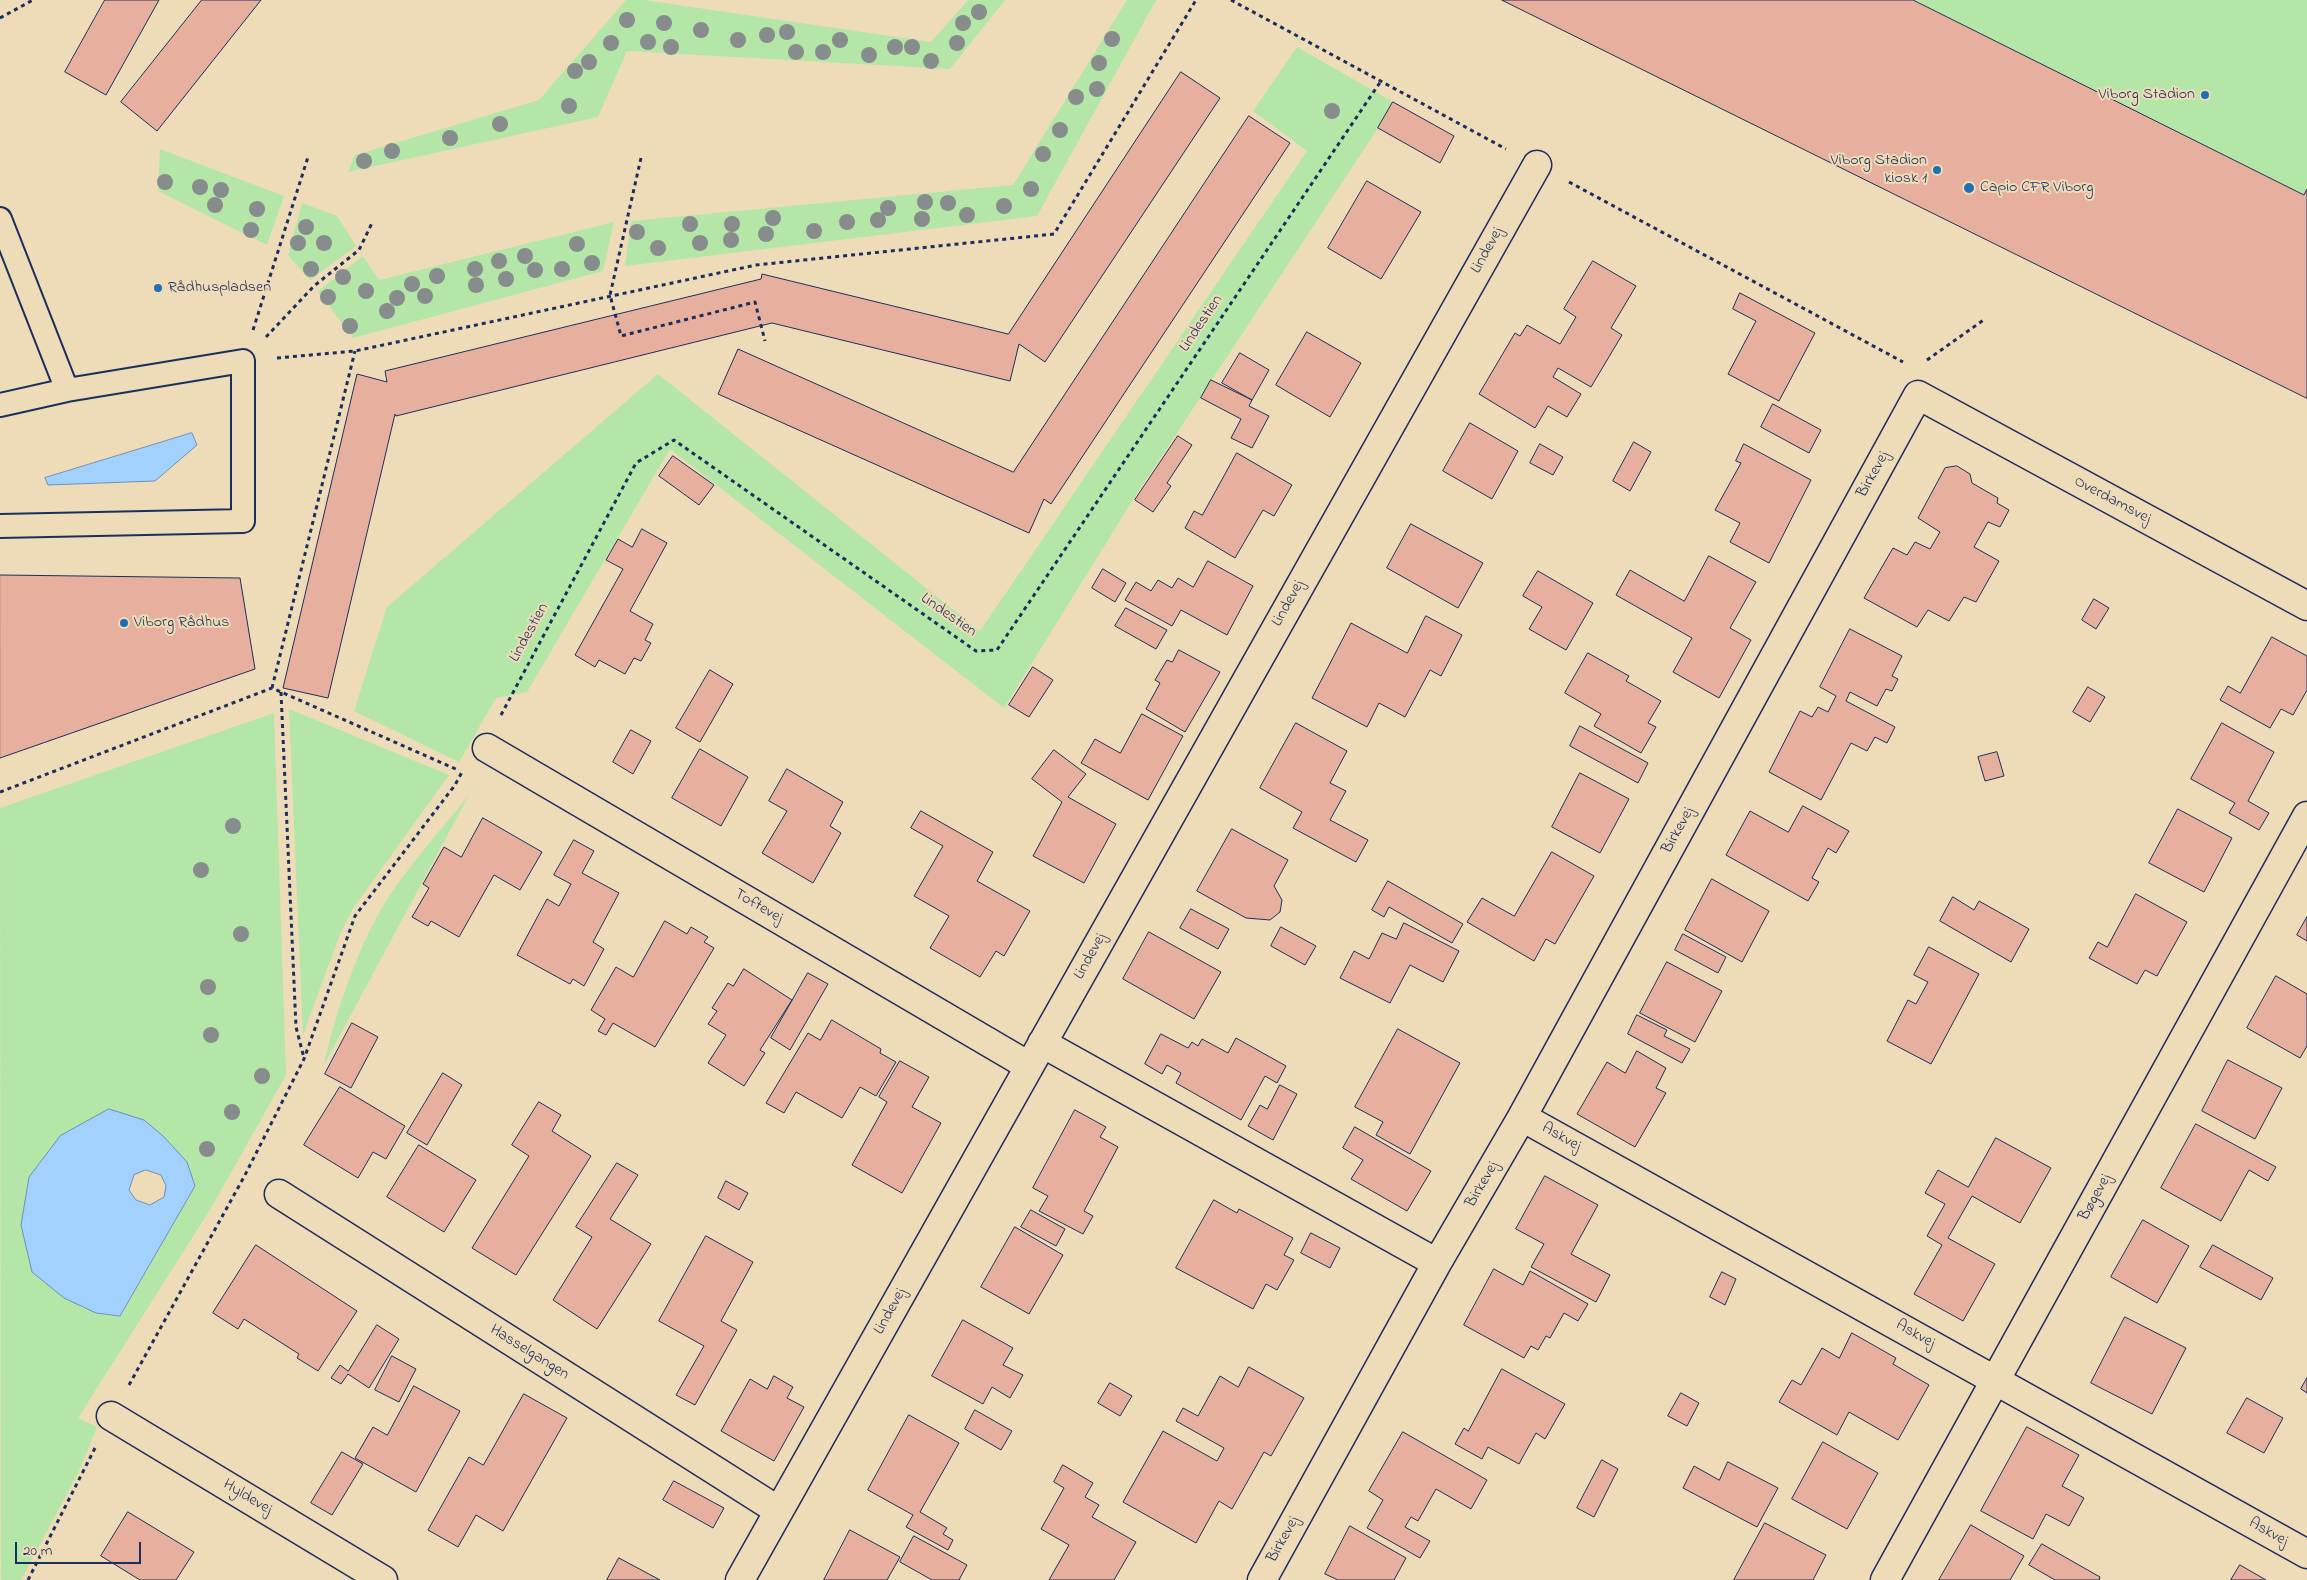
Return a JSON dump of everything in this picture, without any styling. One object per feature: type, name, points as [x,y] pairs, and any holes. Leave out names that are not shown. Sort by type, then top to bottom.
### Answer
[{"type":"street","name":"Lindevej","points":[[740,1580],[1537,165]]},
{"type":"street","name":"Overdamsvej","points":[[1918,395],[2307,606]]},
{"type":"street","name":"Birkevej","points":[[1262,1580],[1437,1263],[1522,1117],[1918,395]]},
{"type":"street","name":"Toftevej","points":[[487,748],[1036,1054]]},
{"type":"street","name":"Bøgevej","points":[[1885,1580],[2307,816]]},
{"type":"street","points":[[1036,1054],[1248,1160],[1437,1263]]},
{"type":"street","name":"Askvej","points":[[1522,1117],[2307,1554]]},
{"type":"street","name":"Hasselgangen","points":[[280,1194],[779,1511]]},
{"type":"street","name":"Hyldevej","points":[[111,1416],[382,1580]]},
{"type":"lane","points":[[0,219],[67,390]]},
{"type":"lane","points":[[0,405],[67,390],[243,362],[243,521],[0,526]]},
{"type":"path","points":[[0,18],[33,0]]},
{"type":"path","points":[[243,362],[355,351],[756,265],[1054,234],[1196,0]]},
{"type":"path","points":[[1231,0],[1914,369]]},
{"type":"path","name":"Lindestien","points":[[487,748],[506,704],[636,463],[674,440],[976,651],[997,650],[1380,81]]},
{"type":"path","points":[[243,362],[308,157]]},
{"type":"path","points":[[641,158],[610,295],[621,336],[755,302],[765,341]]},
{"type":"path","points":[[243,362],[314,286],[359,250],[372,223]]},
{"type":"path","points":[[1914,369],[1985,319]]},
{"type":"path","points":[[272,688],[355,351]]},
{"type":"path","points":[[1914,369],[1918,395]]},
{"type":"path","points":[[0,792],[272,688],[462,772]]},
{"type":"path","points":[[281,692],[296,1027],[304,1059]]},
{"type":"path","points":[[28,1580],[111,1416],[245,1176],[304,1059],[355,916],[455,785],[462,772],[487,748]]},
{"type":"green space","points":[[626,0],[644,0],[931,42],[968,0],[1005,0],[950,69],[627,51],[598,117],[348,172],[355,155],[539,100]]},
{"type":"green space","points":[[1127,0],[1156,0],[1037,216],[625,266],[631,221],[1013,185]]},
{"type":"green space","name":"Viborg Stadion","points":[[1913,0],[2307,0],[2307,189],[2304,195]]},
{"type":"green space","points":[[1297,47],[1393,102],[1378,128],[1134,498],[1004,708],[670,449],[527,692],[496,698],[459,762],[354,711],[387,607],[658,374],[980,631],[1307,151],[1253,111]]},
{"type":"green space","points":[[160,149],[284,196],[267,245],[158,191]]},
{"type":"green space","points":[[302,203],[337,216],[356,246],[310,280],[288,255]]},
{"type":"green space","points":[[614,222],[603,271],[353,338],[318,291],[363,256],[379,280]]},
{"type":"green space","points":[[289,709],[449,775],[354,907],[340,934],[303,1035]]},
{"type":"green space","points":[[274,713],[286,1075],[211,1208],[78,1418],[97,1427],[78,1473],[21,1580],[1,1580],[0,808]],"holes":[[[144,1120],[195,1186],[120,1316],[96,1313]]]},
{"type":"green space","points":[[469,795],[324,1065],[341,1001],[358,957],[377,916],[427,845]]},
{"type":"water","points":[[192,433],[197,445],[155,481],[48,485],[45,478]]},
{"type":"water","points":[[109,1109],[144,1120],[163,1136],[187,1162],[195,1186],[120,1316],[96,1313],[64,1298],[32,1272],[21,1225],[29,1177],[60,1136]],"holes":[[[146,1170],[161,1175],[166,1186],[164,1197],[150,1205],[136,1200],[129,1190],[134,1175]]]},
{"type":"building","points":[[105,0],[159,0],[106,95],[65,72]]},
{"type":"building","points":[[202,0],[261,0],[157,131],[121,102]]},
{"type":"building","points":[[1502,0],[1913,0],[2304,195],[2307,189],[2307,398]]},
{"type":"building","points":[[1181,72],[1220,98],[1045,362],[1019,344],[1010,381],[772,323],[396,416],[395,414],[328,698],[283,688],[357,374],[387,382],[385,371],[761,279],[762,274],[1008,334]]},
{"type":"building","points":[[1393,102],[1454,136],[1440,163],[1378,128]]},
{"type":"building","points":[[1249,116],[1290,143],[1051,504],[1044,499],[1029,533],[718,394],[738,349],[1013,472]]},
{"type":"building","points":[[1367,181],[1421,212],[1381,279],[1328,248]]},
{"type":"building","points":[[1593,261],[1636,286],[1611,328],[1622,335],[1591,387],[1558,368],[1553,377],[1581,394],[1567,417],[1548,406],[1535,428],[1479,394],[1515,333],[1520,336],[1527,325],[1560,344],[1576,317],[1564,309]]},
{"type":"building","points":[[1740,293],[1815,333],[1779,401],[1728,374],[1756,321],[1733,309]]},
{"type":"building","points":[[1307,332],[1361,363],[1330,417],[1276,385]]},
{"type":"building","points":[[1240,353],[1269,370],[1252,400],[1222,383]]},
{"type":"building","points":[[1211,380],[1252,400],[1249,406],[1269,416],[1252,448],[1231,438],[1241,419],[1201,398]]},
{"type":"building","points":[[1773,404],[1821,430],[1809,453],[1761,427]]},
{"type":"building","points":[[1470,423],[1518,451],[1492,499],[1443,471]]},
{"type":"building","points":[[1178,436],[1192,445],[1167,483],[1171,486],[1153,512],[1135,500]]},
{"type":"building","points":[[1634,442],[1651,452],[1630,491],[1613,481]]},
{"type":"building","points":[[1540,444],[1563,457],[1553,475],[1530,463]]},
{"type":"building","points":[[1744,444],[1811,480],[1769,563],[1730,542],[1740,523],[1715,510],[1741,463],[1736,461]]},
{"type":"building","points":[[1237,453],[1292,485],[1274,516],[1263,510],[1235,558],[1185,528],[1194,511],[1202,515]]},
{"type":"building","points":[[673,456],[714,485],[699,505],[659,476]]},
{"type":"building","points":[[1957,466],[1970,474],[1972,483],[1998,498],[1997,503],[2009,510],[2000,527],[1988,522],[1974,547],[1999,561],[1976,602],[1964,597],[1949,621],[1928,610],[1917,627],[1864,598],[1893,548],[1907,555],[1915,542],[1930,549],[1940,532],[1918,518],[1945,468]]},
{"type":"building","points":[[1411,524],[1483,563],[1458,608],[1387,568]]},
{"type":"building","points":[[642,529],[667,543],[630,611],[653,624],[645,640],[651,643],[641,661],[634,658],[625,674],[599,660],[595,667],[575,655],[623,569],[606,560],[618,539],[632,547]]},
{"type":"building","points":[[1709,556],[1756,582],[1730,628],[1751,640],[1719,698],[1673,672],[1692,638],[1616,595],[1630,570],[1684,601]]},
{"type":"building","points":[[1208,561],[1253,586],[1227,635],[1181,610],[1172,626],[1125,600],[1136,582],[1151,591],[1158,580],[1172,588],[1178,578],[1193,587]]},
{"type":"building","points":[[1103,569],[1126,583],[1115,602],[1092,588]]},
{"type":"building","points":[[1538,571],[1593,603],[1566,650],[1529,629],[1542,607],[1523,596]]},
{"type":"building","name":"Viborg Rådhus","points":[[0,575],[240,578],[255,669],[0,758]]},
{"type":"building","points":[[2094,599],[2109,608],[2096,629],[2082,620]]},
{"type":"building","points":[[1126,608],[1167,630],[1156,649],[1115,626]]},
{"type":"building","points":[[1426,616],[1462,635],[1441,676],[1430,670],[1405,717],[1379,703],[1367,727],[1312,698],[1351,623],[1407,653]]},
{"type":"building","points":[[1850,629],[1902,656],[1892,676],[1898,679],[1892,691],[1886,689],[1877,706],[1850,692],[1846,701],[1895,727],[1887,743],[1875,737],[1867,751],[1851,743],[1821,800],[1769,772],[1800,711],[1812,717],[1818,707],[1828,712],[1836,696],[1820,687]]},
{"type":"building","points":[[2272,637],[2307,656],[2307,690],[2293,715],[2281,709],[2270,728],[2220,700],[2228,686],[2240,693]]},
{"type":"building","points":[[1179,650],[1220,672],[1185,732],[1146,709],[1160,683],[1155,680],[1167,660],[1172,662]]},
{"type":"building","points":[[1588,653],[1629,676],[1626,681],[1661,701],[1648,723],[1656,727],[1641,753],[1594,726],[1601,714],[1565,693]]},
{"type":"building","points":[[1033,667],[1053,680],[1029,717],[1009,705]]},
{"type":"building","points":[[710,670],[733,684],[700,742],[676,728]]},
{"type":"building","points":[[2088,687],[2105,697],[2090,722],[2073,712]]},
{"type":"building","points":[[1142,714],[1183,736],[1148,800],[1081,763],[1095,739],[1120,753]]},
{"type":"building","points":[[1296,723],[1347,751],[1330,783],[1346,791],[1330,820],[1368,840],[1356,862],[1293,828],[1302,812],[1260,788]]},
{"type":"building","points":[[2222,723],[2274,752],[2248,801],[2269,813],[2259,830],[2229,813],[2235,803],[2191,779]]},
{"type":"building","points":[[1580,726],[1648,763],[1638,783],[1570,746]]},
{"type":"building","points":[[631,730],[651,741],[633,774],[613,762]]},
{"type":"building","points":[[700,749],[748,777],[721,826],[672,798]]},
{"type":"building","points":[[1054,750],[1086,774],[1068,797],[1116,824],[1084,883],[1033,856],[1062,802],[1032,779]]},
{"type":"building","points":[[1997,752],[2004,776],[1985,781],[1978,757]]},
{"type":"building","points":[[787,769],[843,802],[830,826],[841,833],[813,883],[762,853],[787,811],[769,801]]},
{"type":"building","points":[[1580,773],[1629,799],[1600,853],[1552,827]]},
{"type":"building","points":[[1803,806],[1849,831],[1836,853],[1828,848],[1812,878],[1819,882],[1808,901],[1726,855],[1750,811],[1788,832]]},
{"type":"building","points":[[2178,809],[2232,838],[2204,892],[2149,863]]},
{"type":"building","points":[[921,811],[993,852],[977,881],[1030,911],[1004,956],[996,951],[980,977],[930,948],[949,916],[914,896],[943,846],[911,828]]},
{"type":"building","points":[[483,818],[542,852],[520,890],[494,875],[459,937],[431,921],[428,926],[412,917],[429,888],[423,884],[444,847],[461,857]]},
{"type":"building","points":[[1232,829],[1288,860],[1274,886],[1282,900],[1280,912],[1270,920],[1246,918],[1197,891]]},
{"type":"building","points":[[574,840],[594,851],[582,873],[619,893],[593,942],[604,949],[584,986],[573,979],[570,984],[517,955],[547,899],[559,906],[571,884],[554,875]]},
{"type":"building","points":[[1552,852],[1594,876],[1555,944],[1546,939],[1534,961],[1467,922],[1482,898],[1514,916]]},
{"type":"building","points":[[1712,879],[1769,911],[1742,962],[1685,930]]},
{"type":"building","points":[[1388,881],[1463,924],[1452,943],[1389,907],[1384,917],[1372,910]]},
{"type":"building","points":[[2136,894],[2187,922],[2157,976],[2145,970],[2137,984],[2089,958],[2098,942],[2107,947]]},
{"type":"building","points":[[1953,897],[1974,910],[1979,901],[2029,929],[2011,962],[1940,921]]},
{"type":"building","points":[[1191,909],[1229,929],[1218,949],[1180,928]]},
{"type":"building","points":[[2307,917],[2307,941],[2297,935]]},
{"type":"building","points":[[665,921],[687,934],[691,927],[708,937],[704,942],[714,948],[655,1047],[613,1023],[606,1035],[598,1031],[605,1019],[591,1010],[616,967],[633,977]]},
{"type":"building","points":[[1404,923],[1459,951],[1443,982],[1410,965],[1390,1003],[1340,978],[1354,951],[1369,959],[1382,933],[1396,939]]},
{"type":"building","points":[[1281,927],[1316,946],[1305,965],[1271,946]]},
{"type":"building","points":[[1149,932],[1221,972],[1194,1019],[1123,979]]},
{"type":"building","points":[[1683,934],[1726,957],[1718,973],[1675,950]]},
{"type":"building","points":[[1929,947],[1979,974],[1931,1064],[1887,1041],[1908,1000],[1916,1004],[1928,982],[1914,975]]},
{"type":"building","points":[[1667,962],[1722,991],[1695,1042],[1640,1013]]},
{"type":"building","points":[[744,969],[792,1000],[760,1050],[765,1053],[744,1086],[708,1063],[726,1035],[708,1024],[717,1011],[712,1008],[728,983],[733,986]]},
{"type":"building","points":[[808,973],[828,984],[790,1050],[771,1038]]},
{"type":"building","points":[[2276,976],[2307,994],[2307,1046],[2300,1058],[2247,1028]]},
{"type":"building","points":[[1637,1015],[1667,1030],[1664,1036],[1690,1049],[1682,1063],[1628,1034]]},
{"type":"building","points":[[832,1020],[881,1049],[880,1053],[896,1062],[876,1096],[860,1087],[842,1118],[796,1092],[784,1113],[766,1103],[808,1033],[820,1040]]},
{"type":"building","points":[[352,1023],[378,1037],[351,1088],[325,1074]]},
{"type":"building","points":[[1398,1029],[1460,1063],[1410,1154],[1376,1135],[1383,1122],[1355,1107]]},
{"type":"building","points":[[1161,1034],[1188,1048],[1192,1042],[1198,1046],[1202,1039],[1228,1053],[1236,1038],[1286,1066],[1277,1083],[1265,1076],[1241,1120],[1176,1083],[1181,1073],[1167,1065],[1162,1074],[1145,1064]]},
{"type":"building","points":[[1637,1051],[1666,1068],[1656,1088],[1666,1093],[1635,1147],[1577,1114],[1607,1062],[1625,1073]]},
{"type":"building","points":[[2228,1060],[2282,1088],[2255,1139],[2202,1111]]},
{"type":"building","points":[[900,1061],[929,1077],[912,1107],[941,1123],[902,1193],[852,1165],[887,1102],[879,1097]]},
{"type":"building","points":[[443,1073],[462,1085],[427,1145],[407,1133]]},
{"type":"building","points":[[1280,1085],[1297,1094],[1273,1140],[1248,1126],[1260,1105],[1267,1109]]},
{"type":"building","points":[[340,1087],[405,1126],[386,1159],[373,1152],[358,1178],[304,1145]]},
{"type":"building","points":[[539,1102],[561,1115],[552,1131],[591,1156],[516,1275],[472,1248],[529,1156],[512,1145]]},
{"type":"building","points":[[1075,1110],[1106,1127],[1100,1137],[1118,1147],[1084,1211],[1093,1216],[1083,1234],[1039,1211],[1048,1196],[1033,1188]]},
{"type":"building","points":[[2196,1124],[2276,1167],[2268,1181],[2249,1170],[2221,1221],[2161,1188]]},
{"type":"building","points":[[1355,1127],[1431,1171],[1407,1211],[1351,1179],[1363,1160],[1343,1148]]},
{"type":"building","points":[[1996,1138],[2051,1168],[2020,1223],[1972,1196],[1948,1238],[1995,1264],[1963,1321],[1914,1294],[1942,1245],[1927,1236],[1945,1204],[1925,1193],[1938,1170],[1968,1187]]},
{"type":"building","points":[[419,1145],[476,1180],[444,1232],[387,1197]]},
{"type":"building","points":[[617,1163],[638,1175],[610,1219],[651,1244],[597,1329],[553,1300],[592,1237],[576,1227]]},
{"type":"building","points":[[1545,1176],[1598,1205],[1571,1254],[1610,1275],[1596,1302],[1531,1267],[1544,1244],[1516,1229]]},
{"type":"building","points":[[726,1181],[748,1193],[739,1210],[718,1198]]},
{"type":"building","points":[[1214,1200],[1237,1213],[1239,1209],[1293,1238],[1284,1255],[1294,1260],[1277,1290],[1266,1284],[1253,1309],[1176,1268]]},
{"type":"building","points":[[1031,1210],[1065,1229],[1056,1246],[1021,1227]]},
{"type":"building","points":[[2143,1220],[2189,1246],[2157,1303],[2111,1277]]},
{"type":"building","points":[[1015,1227],[1063,1255],[1029,1314],[981,1287]]},
{"type":"building","points":[[1311,1233],[1340,1248],[1330,1268],[1301,1253]]},
{"type":"building","points":[[706,1236],[753,1262],[721,1321],[737,1330],[695,1405],[676,1395],[704,1346],[659,1321]]},
{"type":"building","points":[[256,1245],[357,1311],[318,1371],[297,1358],[299,1354],[244,1319],[238,1329],[213,1313]]},
{"type":"building","points":[[2213,1245],[2273,1278],[2261,1300],[2200,1267]]},
{"type":"building","points":[[1494,1269],[1523,1285],[1530,1271],[1588,1304],[1578,1321],[1564,1313],[1550,1338],[1546,1336],[1538,1350],[1531,1346],[1524,1358],[1464,1325]]},
{"type":"building","points":[[1722,1272],[1736,1279],[1725,1305],[1710,1297]]},
{"type":"building","points":[[2125,1317],[2186,1348],[2152,1414],[2091,1383]]},
{"type":"building","points":[[963,1320],[1013,1348],[1003,1365],[1023,1375],[1010,1398],[992,1387],[983,1404],[932,1376]]},
{"type":"building","points":[[377,1325],[399,1339],[369,1388],[348,1374],[341,1384],[331,1378],[340,1365],[348,1371]]},
{"type":"building","points":[[1852,1333],[1896,1358],[1893,1364],[1929,1385],[1898,1440],[1849,1412],[1837,1435],[1779,1402],[1792,1380],[1801,1385],[1822,1348],[1839,1358]]},
{"type":"building","points":[[392,1356],[416,1369],[399,1402],[375,1390]]},
{"type":"building","points":[[1249,1367],[1304,1398],[1271,1456],[1264,1452],[1232,1509],[1219,1501],[1196,1543],[1123,1502],[1163,1431],[1217,1461],[1224,1448],[1176,1421],[1183,1408],[1198,1416],[1220,1376],[1238,1387]]},
{"type":"building","points":[[1502,1369],[1565,1404],[1545,1439],[1536,1433],[1519,1464],[1488,1447],[1482,1459],[1455,1444],[1464,1428],[1468,1431]]},
{"type":"building","points":[[774,1376],[793,1387],[787,1398],[804,1407],[774,1461],[721,1431],[750,1379],[767,1389]]},
{"type":"building","points":[[2307,1378],[2307,1393],[2301,1389]]},
{"type":"building","points":[[1110,1383],[1132,1396],[1120,1416],[1098,1403]]},
{"type":"building","points":[[414,1386],[460,1411],[416,1492],[355,1458],[373,1427],[387,1435]]},
{"type":"building","points":[[1681,1393],[1699,1403],[1687,1426],[1668,1416]]},
{"type":"building","points":[[524,1394],[567,1418],[503,1531],[476,1515],[458,1547],[428,1530],[469,1457],[483,1465]]},
{"type":"building","points":[[2247,1398],[2283,1418],[2264,1453],[2227,1433]]},
{"type":"building","points":[[975,1410],[1012,1431],[1001,1450],[965,1429]]},
{"type":"building","points":[[909,1415],[959,1443],[920,1512],[947,1528],[943,1534],[953,1540],[948,1550],[906,1527],[913,1515],[868,1490]]},
{"type":"building","points":[[2027,1427],[2079,1455],[2062,1486],[2084,1498],[2069,1526],[2046,1514],[2033,1539],[1981,1511]]},
{"type":"building","points":[[1403,1432],[1487,1480],[1471,1509],[1436,1489],[1418,1521],[1411,1517],[1405,1527],[1430,1541],[1420,1558],[1367,1528],[1383,1500],[1369,1491]]},
{"type":"building","points":[[1823,1442],[1878,1473],[1847,1529],[1792,1499]]},
{"type":"building","points":[[342,1452],[363,1464],[332,1515],[311,1503]]},
{"type":"building","points":[[1602,1460],[1618,1469],[1594,1517],[1577,1508]]},
{"type":"building","points":[[1728,1462],[1778,1488],[1757,1527],[1683,1488],[1694,1466],[1719,1480]]},
{"type":"building","points":[[1063,1465],[1093,1483],[1085,1497],[1099,1505],[1092,1517],[1136,1542],[1114,1580],[1049,1580],[1069,1545],[1041,1529],[1064,1488],[1054,1482]]},
{"type":"building","points":[[674,1481],[724,1508],[713,1528],[663,1500]]},
{"type":"building","points":[[128,1512],[194,1552],[176,1580],[140,1580],[101,1556]]},
{"type":"building","points":[[1765,1523],[1826,1555],[1813,1580],[1734,1580]]},
{"type":"building","points":[[1971,1525],[2024,1556],[2010,1580],[1939,1580]]},
{"type":"building","points":[[1350,1526],[1406,1558],[1394,1580],[1338,1580],[1325,1574]]},
{"type":"building","points":[[850,1530],[900,1557],[887,1580],[824,1580]]},
{"type":"building","points":[[914,1536],[967,1565],[959,1580],[932,1580],[900,1562]]},
{"type":"building","points":[[2042,1544],[2100,1577],[2099,1580],[2055,1580],[2029,1565]]},
{"type":"building","points":[[619,1558],[660,1580],[607,1580]]},
{"type":"building","points":[[2240,1565],[2266,1580],[2231,1580]]},
{"type":"place","name":"Viborg Stadion","points":[[2205,95]]},
{"type":"place","name":"Viborg Stadion kiosk 1","points":[[1937,170]]},
{"type":"place","name":"Capio CFR Viborg","points":[[1969,188]]},
{"type":"place","name":"Rådhuspladsen","points":[[158,288]]},
{"type":"place","name":"Viborg Rådhus","points":[[124,623]]}]
